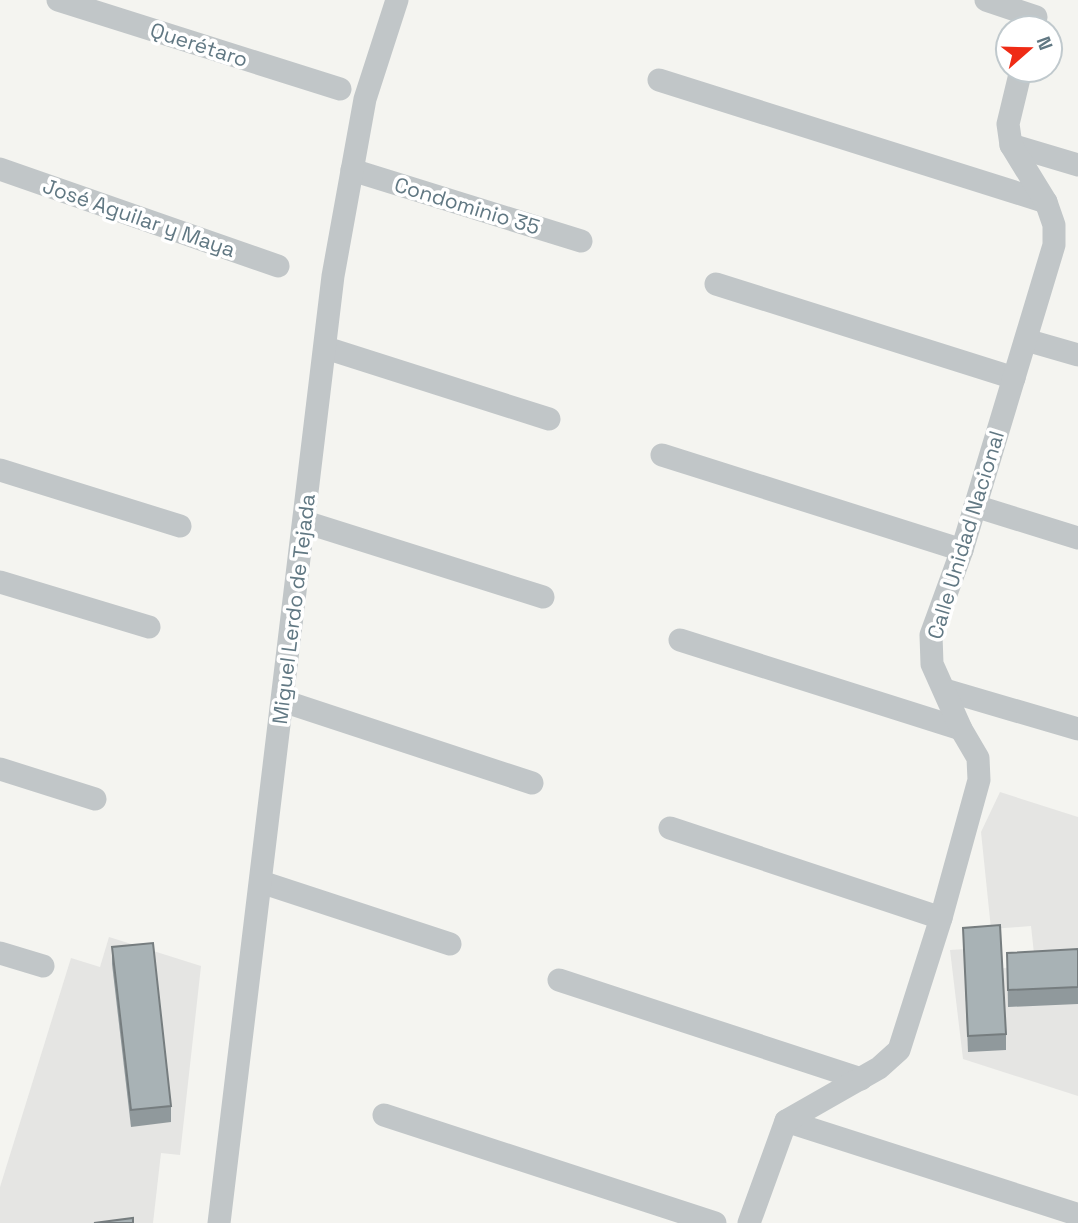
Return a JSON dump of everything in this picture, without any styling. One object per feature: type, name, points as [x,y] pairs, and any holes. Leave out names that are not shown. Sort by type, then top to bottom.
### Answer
[{"type":"street","name":"Querétaro","points":[[58,0],[340,89]]},
{"type":"street","name":"Miguel Lerdo de Tejada","points":[[219,1223],[333,276],[365,99],[397,0]]},
{"type":"street","points":[[986,0],[1033,14]]},
{"type":"street","points":[[659,80],[1046,202]]},
{"type":"street","points":[[1018,84],[1008,124],[1011,145],[1078,165]]},
{"type":"street","name":"Calle Unidad Nacional","points":[[786,1121],[879,1068],[899,1050],[941,918],[979,780],[978,758],[961,729],[932,664],[931,635],[962,550],[1055,245],[1055,225],[1046,202],[1011,145]]},
{"type":"street","name":"José Aguilar y Maya","points":[[0,169],[278,266]]},
{"type":"street","name":"Condominio 35","points":[[352,170],[581,242]]},
{"type":"street","points":[[716,284],[1014,378]]},
{"type":"street","points":[[1026,340],[1078,355]]},
{"type":"street","points":[[326,348],[549,419]]},
{"type":"street","points":[[662,455],[962,550]]},
{"type":"street","points":[[0,470],[180,526]]},
{"type":"street","points":[[975,506],[1078,537]]},
{"type":"street","points":[[304,522],[543,597]]},
{"type":"street","points":[[0,582],[149,627]]},
{"type":"street","points":[[680,640],[961,729]]},
{"type":"street","points":[[945,690],[1078,729]]},
{"type":"street","points":[[283,701],[532,783]]},
{"type":"street","points":[[0,768],[95,799]]},
{"type":"street","points":[[670,828],[941,918]]},
{"type":"street","points":[[261,882],[450,944]]},
{"type":"street","points":[[0,953],[43,966]]},
{"type":"street","points":[[559,980],[861,1079]]},
{"type":"street","points":[[384,1115],[715,1223]]},
{"type":"street","points":[[748,1223],[786,1121],[1076,1214]]},
{"type":"shaded area","points":[[1000,792],[1078,817],[1078,1096],[963,1059],[950,950],[997,947],[999,969],[1035,963],[1031,926],[991,929],[981,832]]},
{"type":"shaded area","points":[[109,937],[201,966],[180,1155],[161,1153],[153,1223],[0,1223],[0,1187],[71,958],[100,967]]},
{"type":"building","points":[[1000,925],[1006,1034],[968,1036],[963,928]]},
{"type":"building","points":[[153,943],[171,1106],[131,1110],[112,947]]},
{"type":"building","points":[[1078,949],[1078,987],[1008,990],[1007,953]]},
{"type":"building","points":[[133,1218],[133,1223],[94,1223]]}]
